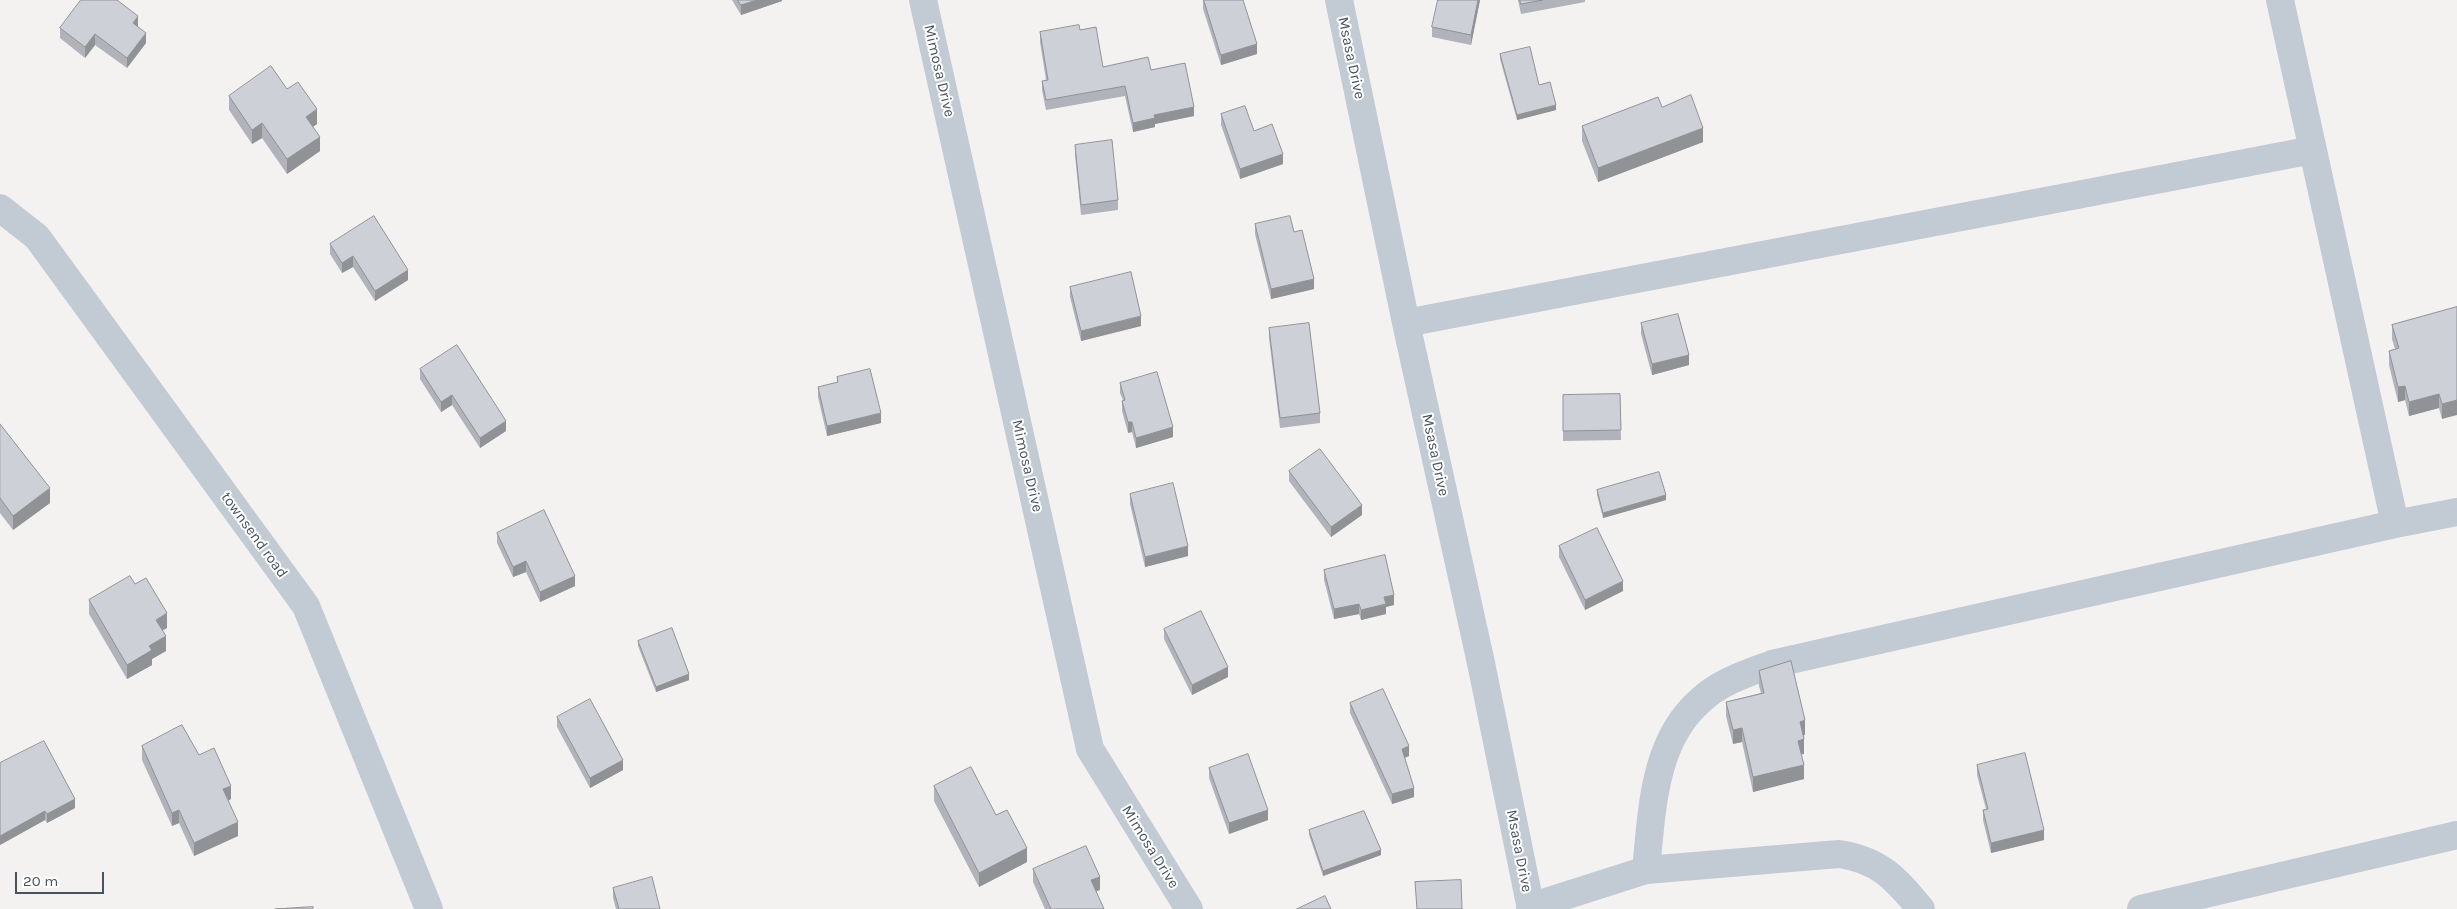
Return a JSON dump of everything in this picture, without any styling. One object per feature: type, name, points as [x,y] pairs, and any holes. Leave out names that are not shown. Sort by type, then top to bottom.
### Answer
[{"type":"street","name":"Mimosa Drive","points":[[923,0],[1090,749],[1189,909]]},
{"type":"street","name":"Msasa Drive","points":[[1339,0],[1406,323],[1481,663],[1531,908]]},
{"type":"street","points":[[2280,0],[2394,524]]},
{"type":"street","points":[[1406,323],[2313,150]]},
{"type":"street","name":"townsend road","points":[[0,208],[37,237],[306,606],[429,909]]},
{"type":"street","points":[[1646,870],[1654,798],[1662,763],[1674,731],[1701,700],[1740,676],[1772,664],[2394,524],[2457,512]]},
{"type":"street","points":[[2140,909],[2457,835]]},
{"type":"street","points":[[1531,908],[1646,870],[1839,854],[1857,857],[1877,865],[1896,879],[1921,909]]},
{"type":"building","points":[[81,0],[117,0],[138,16],[133,23],[146,33],[127,58],[95,34],[85,47],[60,28]]},
{"type":"building","points":[[738,0],[757,0],[741,5]]},
{"type":"building","points":[[1204,0],[1243,0],[1257,44],[1221,55]]},
{"type":"building","points":[[1438,0],[1478,0],[1471,35],[1432,27]]},
{"type":"building","points":[[1520,0],[1543,0],[1521,4]]},
{"type":"building","points":[[1079,25],[1080,30],[1096,27],[1103,67],[1148,57],[1151,70],[1185,63],[1194,107],[1154,115],[1155,118],[1133,123],[1125,86],[1046,100],[1042,81],[1048,80],[1040,32]]},
{"type":"building","points":[[1530,47],[1539,85],[1550,82],[1556,105],[1517,115],[1500,54]]},
{"type":"building","points":[[271,66],[287,89],[298,82],[317,109],[306,117],[320,137],[287,159],[262,123],[252,130],[229,96]]},
{"type":"building","points":[[1691,95],[1703,128],[1598,168],[1582,126],[1658,97],[1662,107]]},
{"type":"building","points":[[1245,106],[1254,131],[1272,124],[1283,154],[1240,169],[1221,114]]},
{"type":"building","points":[[1112,140],[1118,200],[1081,205],[1075,145]]},
{"type":"building","points":[[374,216],[408,270],[375,291],[353,256],[342,263],[330,244]]},
{"type":"building","points":[[1290,216],[1294,232],[1302,230],[1314,279],[1271,289],[1255,224]]},
{"type":"building","points":[[1131,272],[1141,316],[1081,331],[1070,287]]},
{"type":"building","points":[[2457,307],[2457,400],[2442,404],[2439,394],[2409,402],[2405,386],[2398,387],[2389,351],[2399,348],[2392,325]]},
{"type":"building","points":[[1678,314],[1689,355],[1652,364],[1641,323]]},
{"type":"building","points":[[1309,323],[1320,413],[1280,418],[1269,328]]},
{"type":"building","points":[[457,345],[506,421],[480,438],[452,395],[441,402],[420,369]]},
{"type":"building","points":[[870,369],[881,413],[827,426],[818,387],[838,382],[837,377]]},
{"type":"building","points":[[1157,372],[1173,427],[1136,438],[1132,422],[1128,422],[1122,401],[1125,400],[1120,383]]},
{"type":"building","points":[[1620,394],[1621,430],[1563,431],[1563,395]]},
{"type":"building","points":[[0,424],[50,488],[13,516],[0,498]]},
{"type":"building","points":[[1320,449],[1362,505],[1331,527],[1289,471]]},
{"type":"building","points":[[1659,472],[1666,495],[1603,513],[1597,490]]},
{"type":"building","points":[[1173,483],[1188,546],[1145,557],[1130,494]]},
{"type":"building","points":[[544,510],[575,576],[540,592],[526,561],[513,567],[497,533]]},
{"type":"building","points":[[1597,528],[1623,581],[1585,600],[1559,546]]},
{"type":"building","points":[[1385,555],[1394,595],[1384,597],[1386,604],[1361,610],[1359,604],[1334,609],[1324,570]]},
{"type":"building","points":[[130,576],[135,584],[146,578],[167,613],[156,620],[166,636],[149,646],[152,650],[127,665],[89,600]]},
{"type":"building","points":[[1201,611],[1228,667],[1192,685],[1164,629]]},
{"type":"building","points":[[672,628],[689,674],[656,687],[638,641]]},
{"type":"building","points":[[1791,661],[1805,720],[1800,722],[1804,739],[1798,741],[1804,765],[1753,777],[1742,728],[1733,730],[1726,702],[1764,693],[1759,671]]},
{"type":"building","points":[[1383,689],[1409,746],[1402,749],[1414,788],[1392,794],[1350,703]]},
{"type":"building","points":[[590,699],[623,760],[590,778],[557,717]]},
{"type":"building","points":[[182,725],[199,755],[214,748],[231,786],[223,789],[238,822],[194,843],[179,810],[172,813],[142,746]]},
{"type":"building","points":[[44,741],[75,799],[47,814],[45,811],[0,836],[0,763]]},
{"type":"building","points":[[2025,753],[2044,830],[1991,843],[1983,810],[1988,809],[1977,765]]},
{"type":"building","points":[[1248,754],[1268,810],[1229,823],[1209,768]]},
{"type":"building","points":[[971,767],[996,815],[1007,810],[1027,848],[979,873],[934,786]]},
{"type":"building","points":[[1364,811],[1381,850],[1323,871],[1309,830]]},
{"type":"building","points":[[1086,846],[1100,877],[1091,880],[1104,909],[1051,909],[1033,869]]},
{"type":"building","points":[[652,877],[660,909],[619,909],[613,888]]},
{"type":"building","points":[[1461,880],[1462,909],[1417,909],[1415,882]]},
{"type":"building","points":[[1325,896],[1331,909],[1297,909]]},
{"type":"building","points":[[313,907],[313,909],[275,909]]}]
